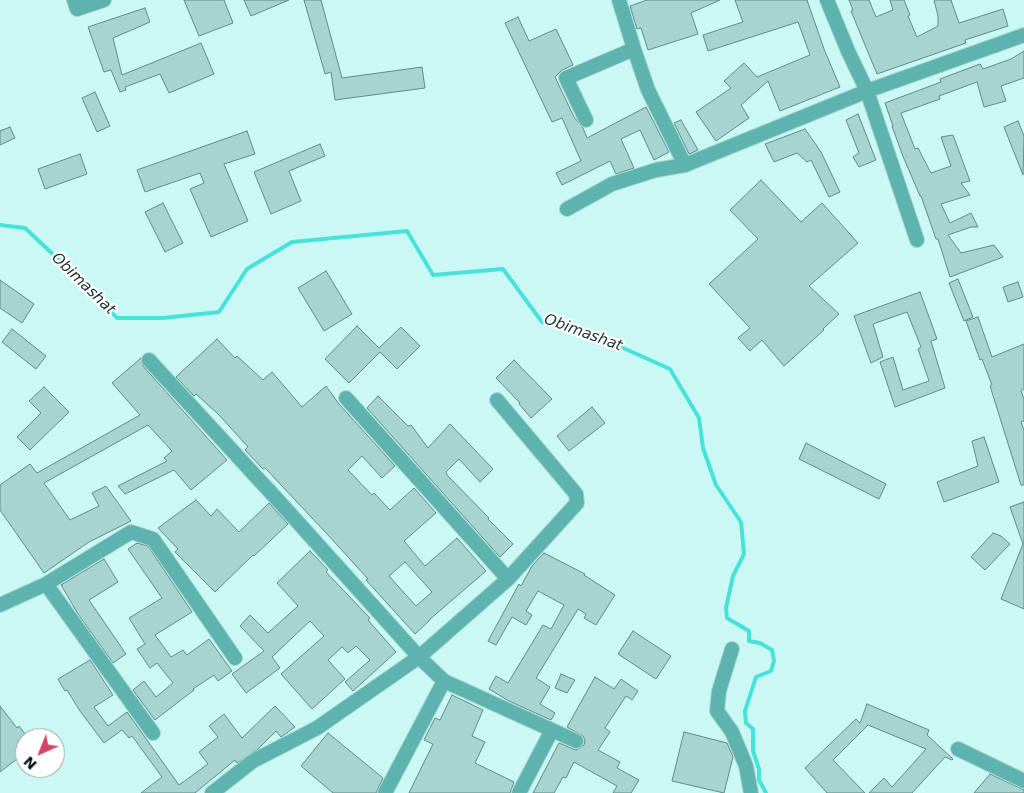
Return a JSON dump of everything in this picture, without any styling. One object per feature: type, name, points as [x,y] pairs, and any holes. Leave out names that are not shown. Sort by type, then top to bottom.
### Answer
[{"type":"street","points":[[74,0],[77,9],[104,0]]},
{"type":"street","points":[[619,0],[648,90],[685,166]]},
{"type":"street","points":[[827,0],[867,91],[917,240]]},
{"type":"street","points":[[567,210],[612,184],[656,170],[685,166],[867,91],[1024,35]]},
{"type":"street","points":[[586,120],[566,78],[634,49]]},
{"type":"street","points":[[149,360],[418,657],[444,681],[576,741]]},
{"type":"street","points":[[346,398],[508,579]]},
{"type":"street","points":[[212,793],[253,762],[317,728],[418,657],[508,579],[576,503],[576,494],[497,400]]},
{"type":"street","points":[[0,606],[46,584],[131,532],[143,534],[154,539],[236,658]]},
{"type":"street","points":[[46,584],[153,733]]},
{"type":"street","points":[[732,649],[719,691],[717,711],[732,732],[746,766],[751,793]]},
{"type":"street","points":[[385,793],[444,681]]},
{"type":"street","points":[[519,793],[552,730]]},
{"type":"street","points":[[958,749],[1024,781]]},
{"type":"building","points":[[184,0],[224,0],[233,23],[199,36]]},
{"type":"building","points":[[244,0],[289,0],[251,16]]},
{"type":"building","points":[[304,0],[321,0],[342,78],[422,67],[425,88],[335,100],[331,72],[325,74]]},
{"type":"building","points":[[647,0],[720,0],[691,13],[698,34],[648,50],[641,28],[637,29],[630,6]]},
{"type":"building","points":[[735,0],[807,0],[840,87],[780,111],[768,81],[741,105],[749,118],[716,141],[696,112],[731,88],[724,81],[744,63],[757,77],[810,55],[798,22],[708,51],[703,35],[743,22]]},
{"type":"building","points":[[849,0],[869,0],[876,17],[893,10],[890,0],[904,0],[910,15],[908,16],[917,37],[938,26],[938,16],[934,0],[951,0],[959,23],[1003,9],[1008,26],[965,40],[966,43],[877,74],[851,11],[853,10]]},
{"type":"building","points":[[145,8],[150,22],[113,38],[122,75],[201,43],[214,74],[169,93],[160,74],[125,87],[126,90],[120,92],[111,70],[104,72],[88,27]]},
{"type":"building","points":[[518,17],[529,41],[556,29],[573,65],[562,70],[555,77],[574,117],[583,128],[587,138],[646,107],[669,152],[654,160],[640,130],[621,139],[634,168],[616,174],[610,161],[562,185],[556,173],[581,161],[562,118],[552,122],[505,23]]},
{"type":"building","points":[[1024,51],[1024,78],[1001,86],[1006,101],[984,107],[977,82],[939,96],[940,99],[901,113],[915,149],[918,148],[931,173],[951,166],[941,137],[953,135],[970,181],[961,183],[970,195],[941,204],[950,223],[971,213],[978,227],[971,227],[948,235],[961,253],[994,245],[1003,257],[950,277],[938,239],[936,239],[921,196],[902,154],[885,103],[941,82],[940,79],[980,64],[983,69],[1011,59]]},
{"type":"building","points":[[95,92],[110,126],[97,132],[82,98]]},
{"type":"building","points":[[858,114],[876,160],[859,167],[853,157],[859,153],[846,120]]},
{"type":"building","points":[[681,120],[698,150],[689,154],[674,123]]},
{"type":"building","points":[[1018,121],[1024,136],[1023,175],[1004,127]]},
{"type":"building","points":[[10,127],[15,138],[0,145],[0,131]]},
{"type":"building","points":[[805,129],[821,152],[840,192],[829,197],[811,160],[807,162],[797,153],[774,162],[765,144]]},
{"type":"building","points":[[247,131],[255,154],[224,164],[248,221],[211,237],[190,189],[204,183],[200,173],[145,192],[137,170]]},
{"type":"building","points":[[320,144],[325,156],[289,171],[301,201],[271,214],[254,172]]},
{"type":"building","points":[[80,154],[87,174],[45,189],[38,169]]},
{"type":"building","points":[[761,180],[801,222],[822,203],[858,243],[809,286],[839,314],[784,366],[762,340],[750,351],[738,338],[750,328],[709,284],[758,239],[730,210]]},
{"type":"building","points":[[163,203],[183,243],[165,252],[145,212]]},
{"type":"building","points":[[326,271],[352,314],[324,331],[298,288]]},
{"type":"building","points":[[958,279],[973,317],[964,321],[949,283]]},
{"type":"building","points":[[0,280],[34,304],[22,323],[0,308]]},
{"type":"building","points":[[1018,282],[1023,297],[1008,302],[1003,287]]},
{"type":"building","points":[[920,292],[937,339],[931,341],[945,388],[895,407],[880,362],[893,357],[903,390],[929,381],[918,349],[921,347],[907,312],[873,324],[883,357],[871,363],[854,316]]},
{"type":"building","points":[[978,317],[992,357],[1024,344],[1024,389],[1021,391],[1024,399],[1024,421],[1021,422],[1024,430],[1024,485],[1021,485],[990,386],[992,385],[982,359],[980,360],[966,321]]},
{"type":"building","points":[[357,326],[379,348],[401,327],[420,346],[397,369],[380,352],[349,383],[325,359]]},
{"type":"building","points":[[12,329],[46,356],[36,369],[2,342]]},
{"type":"building","points":[[217,339],[235,358],[237,356],[263,380],[272,372],[302,407],[326,386],[339,404],[395,466],[382,478],[362,456],[348,470],[372,495],[374,493],[390,510],[414,488],[436,513],[404,541],[425,566],[457,538],[486,571],[415,634],[328,535],[265,468],[263,469],[245,450],[248,447],[219,415],[196,394],[194,396],[176,377]],"holes":[[[405,562],[432,592],[416,606],[389,576]]]},
{"type":"building","points":[[141,358],[143,366],[227,460],[191,490],[174,470],[125,494],[118,486],[167,461],[164,458],[172,451],[148,425],[44,483],[70,520],[99,506],[92,493],[106,486],[131,521],[89,542],[44,573],[0,510],[0,485],[30,464],[37,473],[140,415],[112,383]]},
{"type":"building","points":[[514,360],[552,399],[531,418],[520,403],[496,378]]},
{"type":"building","points":[[44,387],[69,412],[30,450],[17,437],[41,413],[29,401]]},
{"type":"building","points":[[378,396],[408,426],[411,425],[428,448],[450,424],[493,469],[480,482],[459,459],[446,472],[513,544],[500,557],[367,408]]},
{"type":"building","points":[[592,407],[605,423],[569,451],[557,436]]},
{"type":"building","points":[[984,437],[999,482],[944,502],[937,482],[978,466],[972,441]]},
{"type":"building","points":[[806,443],[886,484],[879,499],[799,459]]},
{"type":"building","points":[[196,500],[211,516],[217,509],[239,532],[269,503],[288,524],[215,592],[175,552],[178,549],[158,528]]},
{"type":"building","points":[[1024,502],[1024,609],[1001,599],[1023,544],[1010,507]]},
{"type":"building","points":[[993,533],[1001,536],[1010,544],[985,570],[971,557]]},
{"type":"building","points":[[137,543],[148,546],[192,612],[155,635],[171,657],[183,650],[187,655],[209,639],[232,671],[218,681],[214,675],[193,689],[155,720],[133,690],[144,681],[156,697],[173,683],[157,663],[150,668],[137,649],[145,644],[129,618],[162,598],[128,549]]},
{"type":"building","points":[[310,551],[328,570],[326,572],[370,618],[368,620],[396,652],[353,691],[345,682],[370,660],[356,646],[348,653],[342,647],[328,660],[345,679],[312,709],[281,674],[324,636],[310,621],[272,657],[280,668],[246,693],[232,674],[264,651],[240,626],[250,615],[268,633],[298,606],[277,583]]},
{"type":"building","points":[[544,553],[585,574],[615,595],[596,625],[584,618],[586,614],[578,609],[536,678],[550,687],[540,704],[555,713],[551,720],[509,701],[489,689],[496,676],[508,683],[543,625],[551,629],[564,605],[538,591],[526,611],[532,615],[526,625],[512,617],[496,645],[488,641],[519,584],[521,586],[532,566]]},
{"type":"building","points":[[104,559],[118,582],[89,600],[126,654],[113,663],[78,614],[61,585]]},
{"type":"building","points":[[633,631],[671,656],[656,679],[618,654]]},
{"type":"building","points":[[90,660],[113,695],[94,707],[108,726],[127,712],[179,785],[208,764],[199,752],[218,737],[209,726],[224,714],[242,738],[275,706],[295,727],[281,737],[276,731],[258,749],[237,763],[235,760],[195,793],[141,793],[162,777],[132,736],[129,738],[122,730],[104,743],[58,679]]},
{"type":"building","points":[[561,674],[575,680],[567,693],[555,688]]},
{"type":"building","points":[[595,677],[614,689],[621,679],[638,691],[632,700],[626,696],[605,728],[610,732],[598,750],[620,762],[617,768],[639,780],[631,793],[613,793],[617,786],[574,762],[566,778],[563,777],[554,793],[533,793],[559,743],[576,750],[584,745],[585,740],[583,736],[567,727]]},
{"type":"building","points":[[452,695],[483,710],[472,736],[485,742],[475,763],[514,782],[510,793],[409,793],[433,744],[424,740],[435,718],[440,720]]},
{"type":"building","points":[[867,704],[929,730],[927,735],[953,759],[945,757],[912,793],[869,793],[884,778],[892,787],[926,749],[868,725],[833,760],[865,793],[827,793],[805,768],[856,719],[860,723]]},
{"type":"building","points":[[0,706],[17,728],[15,728],[15,761],[0,772]]},
{"type":"building","points":[[684,732],[727,743],[733,757],[724,793],[672,781]]},
{"type":"building","points":[[328,733],[383,778],[376,793],[333,793],[301,766]]},
{"type":"building","points":[[990,774],[1024,790],[1024,793],[974,793]]},
{"type":"waterway","name":"Obimashat","points":[[0,225],[25,228],[92,291],[117,318],[163,318],[219,312],[247,269],[292,242],[407,231],[433,275],[503,269],[542,322],[603,339],[670,369],[699,418],[703,448],[716,485],[741,522],[744,554],[733,576],[726,608],[727,618],[749,631],[749,641],[760,643],[772,650],[774,661],[771,671],[756,677],[745,711],[746,723],[753,729],[753,751],[759,769],[759,780],[766,793]]}]
